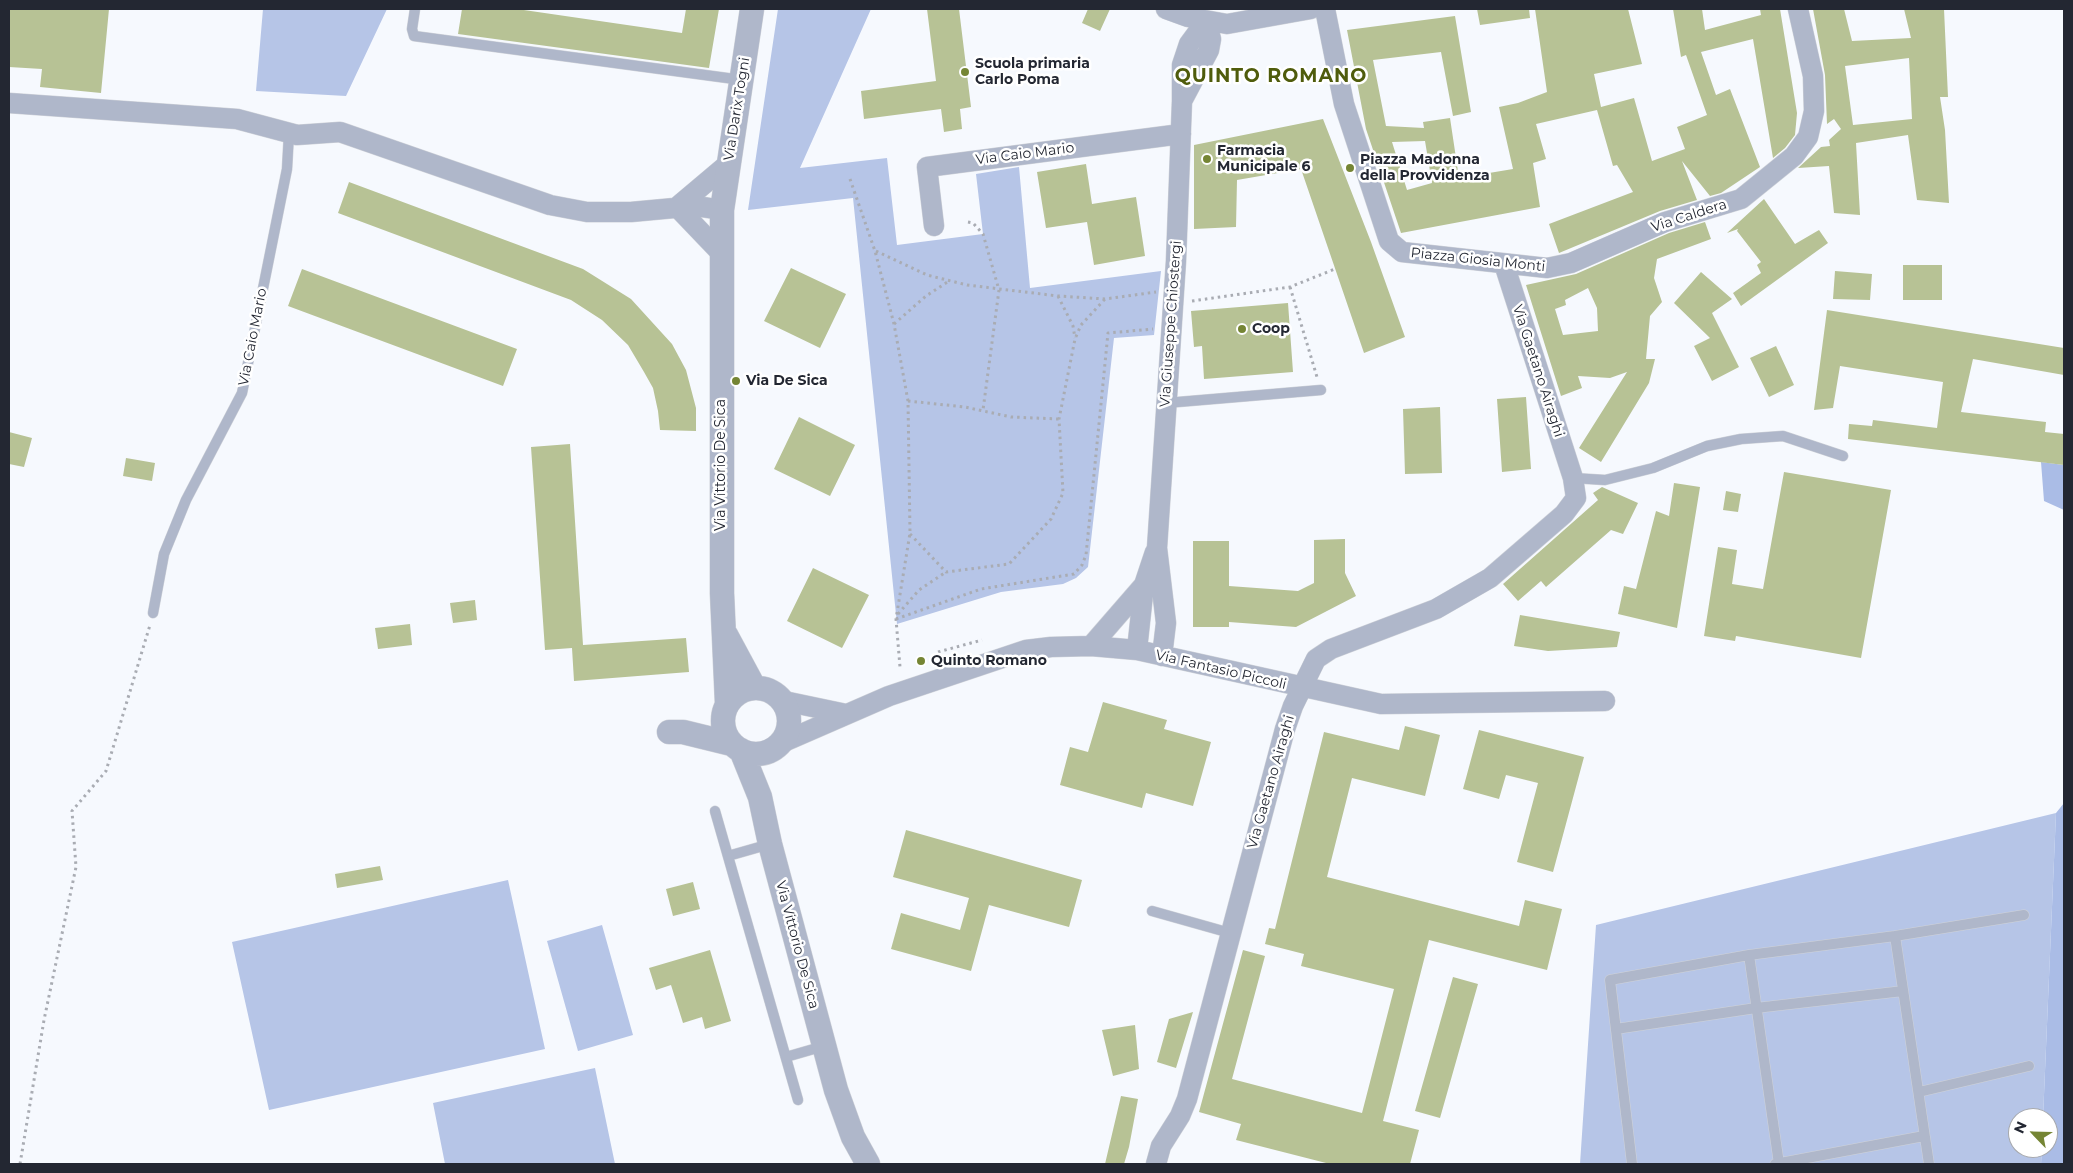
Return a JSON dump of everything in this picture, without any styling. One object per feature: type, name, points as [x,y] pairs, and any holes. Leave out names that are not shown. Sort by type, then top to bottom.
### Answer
[{"type":"street","name":"Via Darix Togni","points":[[722,210],[752,9]]},
{"type":"street","points":[[1166,9],[1206,21],[1227,24],[1242,15],[1311,9]]},
{"type":"street","name":"Piazza Giosia Monti","points":[[1324,9],[1344,104],[1389,241],[1402,252],[1547,268],[1571,263]]},
{"type":"street","name":"Via Caldera","points":[[1571,263],[1665,222],[1741,199],[1802,148],[1812,124],[1813,76],[1798,9]]},
{"type":"street","name":"Via Giuseppe Chiostergi","points":[[1162,656],[1166,623],[1157,548],[1176,261],[1182,101],[1209,50],[1211,39],[1206,21]]},
{"type":"street","points":[[9,104],[237,119],[297,135],[340,132],[550,205],[587,212],[631,212],[696,206],[722,210]]},
{"type":"street","name":"Via Caio Mario","points":[[934,226],[927,167],[1181,134]]},
{"type":"street","points":[[677,207],[728,164]]},
{"type":"street","points":[[677,207],[721,253]]},
{"type":"street","name":"Via Vittorio De Sica","points":[[722,210],[722,629],[726,735],[736,747],[760,797],[770,844],[824,1046],[853,1137],[868,1164]]},
{"type":"street","name":"Via Gaetano Airaghi","points":[[1156,1164],[1161,1146],[1180,1116],[1187,1099],[1285,729],[1316,660],[1331,649],[1436,609],[1490,578],[1566,512],[1576,498],[1573,478],[1504,264]]},
{"type":"street","name":"Via Giuseppe Chiostergi","points":[[1137,650],[1144,585],[1157,548]]},
{"type":"street","name":"Via Giuseppe Chiostergi","points":[[1091,646],[1144,585]]},
{"type":"street","name":"Via Vittorio De Sica","points":[[722,629],[754,687]]},
{"type":"street","name":"Via Fantasio Piccoli","points":[[777,747],[889,696],[1026,650],[1052,647],[1091,646],[1137,650],[1381,704],[1605,702]]},
{"type":"street","points":[[777,747],[751,754],[736,747],[676,732],[725,709],[744,690],[754,687],[766,688],[776,693],[784,701],[846,714]]},
{"type":"street","name":"Via Vittorio De Sica","points":[[760,797],[777,747],[790,723],[784,701]]},
{"type":"lane","points":[[415,9],[412,29],[414,36],[742,80]]},
{"type":"lane","name":"Via Caio Mario","points":[[153,614],[164,554],[186,500],[242,393],[287,169],[289,133]]},
{"type":"lane","points":[[1166,403],[1321,390]]},
{"type":"lane","points":[[1573,478],[1605,480],[1653,468],[1707,446],[1741,439],[1783,436],[1843,456]]},
{"type":"lane","points":[[715,811],[798,1100]]},
{"type":"lane","points":[[728,856],[770,844]]},
{"type":"lane","points":[[1152,911],[1230,933]]},
{"type":"lane","points":[[1632,1164],[1610,980],[1749,955],[1895,936],[2024,914]]},
{"type":"lane","points":[[1895,936],[1929,1164]]},
{"type":"lane","points":[[1749,955],[1779,1164]]},
{"type":"lane","points":[[1616,1029],[1756,1008],[1903,991]]},
{"type":"lane","points":[[786,1057],[824,1046]]},
{"type":"lane","points":[[1919,1092],[2029,1066]]},
{"type":"lane","points":[[1775,1164],[1924,1136]]},
{"type":"path","points":[[850,178],[875,250],[894,324],[908,401],[910,533],[896,617],[900,667]]},
{"type":"path","points":[[968,222],[973,223],[984,234],[1000,290],[983,410]]},
{"type":"path","points":[[875,250],[927,276],[1000,290],[1105,299],[1160,291]]},
{"type":"path","points":[[1187,302],[1290,287],[1335,269]]},
{"type":"path","points":[[894,324],[926,296],[950,281]]},
{"type":"path","points":[[1290,287],[1321,390]]},
{"type":"path","points":[[1058,296],[1072,326],[1075,339]]},
{"type":"path","points":[[896,617],[919,590],[946,572],[1009,564],[1051,519],[1063,493],[1058,419],[1075,339],[1081,325],[1105,299]]},
{"type":"path","points":[[896,617],[981,589],[1021,581],[1065,577],[1074,574],[1082,565],[1086,555],[1108,333],[1156,329]]},
{"type":"path","points":[[908,401],[935,402],[1011,417],[1058,419]]},
{"type":"path","points":[[910,533],[946,572]]},
{"type":"path","points":[[20,1164],[44,1020],[76,867],[72,811],[106,771],[153,614]]},
{"type":"path","points":[[938,652],[982,640]]},
{"type":"shaded area","points":[[263,9],[387,9],[346,96],[256,91]]},
{"type":"shaded area","points":[[778,9],[871,9],[800,168],[887,158],[897,245],[983,234],[976,174],[1019,167],[1030,288],[1161,271],[1154,335],[1114,338],[1088,567],[1076,578],[1063,584],[1001,592],[897,624],[853,198],[748,210]]},
{"type":"shaded area","points":[[2041,462],[2064,465],[2064,510],[2044,501]]},
{"type":"shaded area","points":[[2064,803],[2064,1164],[2041,1164],[2041,1158],[2058,1158],[2058,1108],[2043,1108],[2056,813]]},
{"type":"shaded area","points":[[2056,813],[2043,1108],[2008,1108],[2008,1158],[2041,1158],[2041,1164],[1580,1164],[1596,925]]},
{"type":"shaded area","points":[[508,880],[545,1049],[269,1110],[232,942]]},
{"type":"shaded area","points":[[602,925],[633,1035],[578,1051],[547,941]]},
{"type":"shaded area","points":[[595,1068],[615,1164],[445,1164],[433,1103]]},
{"type":"building","points":[[9,9],[109,9],[101,93],[40,87],[42,69],[9,67]]},
{"type":"building","points":[[462,9],[517,9],[682,33],[686,9],[719,9],[709,68],[458,34]]},
{"type":"building","points":[[927,9],[959,9],[971,107],[960,109],[962,129],[944,132],[941,109],[864,119],[861,91],[936,81]]},
{"type":"building","points":[[1088,9],[1110,9],[1100,31],[1082,23]]},
{"type":"building","points":[[1477,9],[1529,9],[1530,18],[1480,25]]},
{"type":"building","points":[[1535,9],[1628,9],[1642,64],[1594,74],[1601,107],[1634,98],[1652,161],[1685,149],[1677,127],[1707,115],[1686,55],[1681,57],[1673,9],[1702,9],[1705,30],[1761,15],[1760,9],[1780,9],[1797,113],[1795,135],[1785,148],[1773,158],[1753,39],[1701,52],[1716,95],[1730,89],[1760,167],[1721,193],[1710,196],[1682,161],[1697,200],[1660,211],[1559,253],[1549,224],[1633,192],[1617,165],[1613,166],[1597,110],[1536,124],[1546,159],[1533,163],[1540,207],[1401,233],[1366,129],[1347,30],[1455,16],[1471,112],[1453,116],[1441,52],[1373,60],[1386,126],[1424,128],[1423,122],[1450,118],[1459,178],[1513,169],[1499,107],[1518,103],[1547,92]],"holes":[[[1425,141],[1432,183],[1407,190],[1392,142]]]},
{"type":"building","points":[[1813,9],[1844,9],[1852,41],[1911,38],[1904,9],[1944,9],[1948,97],[1940,97],[1945,130],[1949,203],[1917,200],[1908,135],[1856,143],[1860,215],[1834,213],[1829,166],[1798,168],[1821,147],[1830,146],[1829,140],[1841,129],[1834,119],[1827,124],[1825,75]],"holes":[[[1909,58],[1912,119],[1853,125],[1845,66]]]},
{"type":"building","points":[[1323,119],[1371,242],[1405,337],[1364,353],[1301,169],[1237,180],[1236,227],[1194,229],[1194,145]]},
{"type":"building","points":[[1086,164],[1092,204],[1136,197],[1145,256],[1094,265],[1087,222],[1046,228],[1037,172]]},
{"type":"building","points":[[349,182],[583,269],[631,299],[672,344],[686,370],[696,408],[696,431],[660,430],[653,388],[628,345],[602,320],[571,300],[338,213]]},
{"type":"building","points":[[1764,199],[1795,244],[1819,230],[1828,243],[1741,306],[1733,293],[1761,273],[1757,265],[1761,262],[1737,231],[1738,229],[1727,233]]},
{"type":"building","points":[[1705,222],[1711,239],[1657,259],[1654,278],[1662,302],[1650,316],[1646,359],[1655,359],[1649,383],[1601,462],[1579,448],[1627,372],[1610,378],[1578,376],[1582,388],[1561,396],[1526,285],[1576,274],[1669,233]],"holes":[[[1588,288],[1597,308],[1598,331],[1563,335],[1555,309],[1566,305],[1565,300]]]},
{"type":"building","points":[[1903,265],[1942,265],[1942,300],[1903,300]]},
{"type":"building","points":[[791,268],[846,294],[820,348],[764,321]]},
{"type":"building","points":[[302,269],[517,349],[503,386],[288,306]]},
{"type":"building","points":[[1835,271],[1872,274],[1870,300],[1833,299]]},
{"type":"building","points":[[1701,272],[1732,299],[1712,313],[1739,367],[1712,381],[1694,346],[1710,338],[1674,303]]},
{"type":"building","name":"Coop","points":[[1288,303],[1293,372],[1204,379],[1202,346],[1194,347],[1191,311]]},
{"type":"building","points":[[1827,310],[2064,348],[2064,375],[1973,359],[1961,412],[2046,422],[2045,432],[2064,434],[2064,465],[1848,439],[1849,424],[1872,426],[1873,420],[1937,428],[1943,382],[1840,366],[1833,408],[1814,410]]},
{"type":"building","points":[[1776,346],[1794,385],[1769,397],[1750,358]]},
{"type":"building","points":[[1526,397],[1531,469],[1502,472],[1497,399]]},
{"type":"building","points":[[1440,407],[1442,473],[1405,474],[1403,409]]},
{"type":"building","points":[[799,417],[855,445],[830,496],[774,469]]},
{"type":"building","points":[[9,432],[32,438],[24,467],[9,464]]},
{"type":"building","points":[[570,444],[583,645],[686,638],[689,672],[574,681],[572,648],[545,650],[531,447]]},
{"type":"building","points":[[126,458],[155,463],[152,481],[123,476]]},
{"type":"building","points":[[1784,472],[1891,490],[1861,658],[1736,636],[1735,641],[1704,636],[1718,547],[1737,550],[1732,584],[1763,589]]},
{"type":"building","points":[[1674,483],[1700,487],[1677,628],[1618,614],[1624,586],[1636,589],[1656,511],[1669,516]]},
{"type":"building","points":[[1602,487],[1638,503],[1623,534],[1611,530],[1546,587],[1541,581],[1518,601],[1503,584],[1598,500],[1593,493]]},
{"type":"building","points":[[1726,491],[1741,494],[1738,512],[1723,510]]},
{"type":"building","points":[[1345,539],[1345,573],[1356,596],[1296,627],[1229,622],[1229,627],[1193,627],[1193,541],[1229,541],[1229,586],[1298,591],[1314,583],[1314,540]]},
{"type":"building","points":[[813,568],[869,595],[842,648],[787,621]]},
{"type":"building","points":[[475,600],[477,620],[453,623],[450,603]]},
{"type":"building","points":[[1520,615],[1620,632],[1617,647],[1548,651],[1514,646]]},
{"type":"building","points":[[410,624],[412,645],[378,649],[375,628]]},
{"type":"building","points":[[1103,702],[1167,720],[1164,729],[1211,742],[1193,806],[1146,793],[1142,808],[1060,785],[1070,747],[1088,752]]},
{"type":"building","points":[[1405,726],[1440,735],[1425,796],[1352,778],[1327,877],[1519,926],[1525,900],[1562,909],[1547,970],[1429,940],[1383,1121],[1419,1130],[1410,1164],[1330,1164],[1236,1140],[1241,1124],[1199,1112],[1243,950],[1265,956],[1232,1079],[1362,1113],[1394,989],[1301,966],[1304,954],[1265,944],[1269,928],[1275,929],[1324,732],[1399,750]]},
{"type":"building","points":[[1479,730],[1584,757],[1553,872],[1517,862],[1538,783],[1506,775],[1499,799],[1463,789]]},
{"type":"building","points":[[906,830],[1082,880],[1069,927],[989,905],[971,971],[891,949],[901,913],[960,930],[969,898],[893,877]]},
{"type":"building","points":[[380,866],[383,880],[337,888],[335,874]]},
{"type":"building","points":[[693,882],[700,909],[673,916],[666,889]]},
{"type":"building","points":[[710,950],[731,1021],[705,1029],[702,1017],[683,1023],[671,985],[656,990],[649,968]]},
{"type":"building","points":[[1453,977],[1478,984],[1440,1118],[1415,1111]]},
{"type":"building","points":[[1193,1012],[1176,1068],[1157,1062],[1169,1019]]},
{"type":"building","points":[[1135,1025],[1139,1069],[1113,1076],[1102,1030]]},
{"type":"building","points":[[1121,1096],[1138,1099],[1129,1147],[1124,1164],[1105,1164]]},
{"type":"place","name":"Scuola primaria Carlo Poma","points":[[965,72]]},
{"type":"place","name":"Farmacia Municipale 6","points":[[1207,159]]},
{"type":"place","name":"Piazza Madonna della Provvidenza","points":[[1350,168]]},
{"type":"place","name":"Coop","points":[[1242,329]]},
{"type":"place","name":"Via De Sica","points":[[736,381]]},
{"type":"place","name":"Quinto Romano","points":[[921,661]]},
{"type":"district","name":"QUINTO ROMANO","points":[[1271,76]]}]
